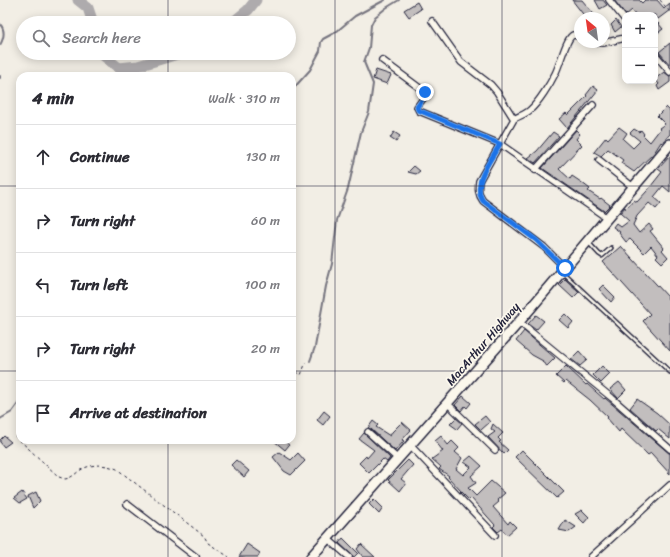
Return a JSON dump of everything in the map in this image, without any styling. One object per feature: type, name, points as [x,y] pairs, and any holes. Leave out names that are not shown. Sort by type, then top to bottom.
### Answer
[{"type":"highway","name":"MacArthur Highway","points":[[311,557],[519,322],[670,144]]},
{"type":"street","points":[[609,0],[622,16]]},
{"type":"street","points":[[432,21],[461,62],[491,84],[514,119]]},
{"type":"street","points":[[563,270],[544,247],[483,201],[479,196],[478,189],[479,181],[514,119],[528,112],[535,105],[560,65],[569,38],[574,35]]},
{"type":"street","points":[[610,41],[622,39]]},
{"type":"street","points":[[658,58],[670,72]]},
{"type":"street","points":[[382,60],[425,92],[425,96],[417,107],[418,110],[500,144],[535,170],[607,218]]},
{"type":"street","points":[[535,170],[593,105]]},
{"type":"street","points":[[599,160],[633,187]]},
{"type":"street","points":[[519,322],[612,398],[670,449]]},
{"type":"street","points":[[447,403],[495,450]]},
{"type":"street","points":[[368,432],[398,459]]},
{"type":"street","points":[[410,445],[495,535]]},
{"type":"street","points":[[591,557],[670,485]]},
{"type":"street","points":[[127,504],[196,557]]},
{"type":"street","points":[[328,539],[349,557]]},
{"type":"lane","points":[[587,241],[602,256],[611,248]]},
{"type":"lane","points":[[563,270],[670,372]]},
{"type":"path","points":[[660,0],[670,12]]},
{"type":"path","points":[[296,372],[301,376],[306,362]]},
{"type":"path","points":[[24,444],[59,477],[65,479],[72,477],[90,465],[100,465],[117,469],[229,557]]},
{"type":"building","points":[[572,0],[582,0],[592,12],[581,12]]},
{"type":"building","points":[[595,0],[603,0],[607,5],[600,9]]},
{"type":"building","points":[[614,0],[639,0],[642,3],[645,0],[657,0],[664,8],[670,3],[670,10],[658,19],[658,12],[634,12],[632,10],[630,12],[624,12]]},
{"type":"building","points":[[417,2],[421,9],[409,17],[404,10]]},
{"type":"building","points":[[616,20],[621,27],[615,32],[611,25]]},
{"type":"building","points":[[658,23],[663,29],[658,33]]},
{"type":"building","points":[[670,43],[670,65],[659,52]]},
{"type":"building","points":[[376,70],[391,75],[387,84],[373,79]]},
{"type":"building","points":[[664,72],[670,76],[670,82],[659,90],[657,86],[659,84],[658,77]]},
{"type":"building","points":[[593,86],[598,90],[567,128],[559,119],[566,113],[568,115],[587,96],[586,95]]},
{"type":"building","points":[[666,107],[670,111],[670,134],[662,143],[661,142],[654,153],[634,172],[621,163],[623,160],[608,149],[601,156],[594,152],[606,137],[608,139],[619,127],[627,133],[623,139],[633,148],[640,141],[630,133],[634,129],[639,132],[641,130],[644,134],[643,135],[650,142],[660,129],[659,128],[665,124],[657,116]]},
{"type":"building","points":[[576,130],[580,134],[576,139],[582,145],[559,169],[570,179],[572,176],[581,182],[590,189],[588,191],[610,205],[604,211],[542,168]]},
{"type":"building","points":[[394,132],[400,136],[396,142],[390,138]]},
{"type":"building","points":[[553,132],[559,136],[535,163],[528,158],[537,151]]},
{"type":"building","points":[[670,156],[670,192],[663,186],[654,197],[661,203],[656,209],[649,203],[637,216],[633,225],[639,233],[649,224],[653,229],[650,231],[664,248],[662,250],[668,257],[662,263],[656,257],[658,255],[651,246],[644,253],[630,239],[626,242],[619,233],[620,232],[613,227],[616,223],[621,227],[629,221],[620,213],[634,200],[637,202],[647,191],[662,172],[658,169]]},
{"type":"building","points":[[414,166],[420,171],[416,174],[408,172]]},
{"type":"building","points":[[621,246],[670,301],[670,351],[643,321],[650,314],[603,262]]},
{"type":"building","points":[[565,279],[579,292],[573,298],[559,285]]},
{"type":"building","points":[[603,285],[615,297],[611,302],[599,289]]},
{"type":"building","points":[[565,314],[573,322],[568,328],[559,320]]},
{"type":"building","points":[[536,315],[544,321],[536,330],[528,324]]},
{"type":"building","points":[[524,331],[555,358],[547,366],[542,362],[543,361],[532,355],[516,341]]},
{"type":"building","points":[[579,351],[587,360],[580,366],[571,359]]},
{"type":"building","points":[[566,366],[586,385],[587,384],[604,399],[605,398],[670,454],[670,474],[651,453],[648,455],[621,429],[619,432],[607,418],[608,417],[590,400],[566,381],[564,383],[556,376]]},
{"type":"building","points":[[602,366],[610,374],[601,383],[593,375]]},
{"type":"building","points":[[619,382],[626,390],[618,398],[610,389]]},
{"type":"building","points":[[463,396],[471,403],[467,408],[465,406],[461,411],[455,405]]},
{"type":"building","points":[[637,399],[657,413],[670,425],[670,439],[658,429],[656,431],[630,408]]},
{"type":"building","points":[[324,411],[330,416],[323,425],[317,420]]},
{"type":"building","points":[[485,416],[490,422],[481,430],[475,424]]},
{"type":"building","points":[[456,418],[462,423],[457,429],[450,424]]},
{"type":"building","points":[[373,421],[378,425],[376,427],[390,436],[402,422],[411,430],[395,451],[368,428]]},
{"type":"building","points":[[493,424],[503,433],[498,438],[501,441],[499,442],[508,450],[504,454],[488,437],[495,432],[491,429]]},
{"type":"building","points":[[364,433],[390,458],[387,462],[383,459],[369,473],[359,463],[366,456],[367,458],[374,450],[359,439]]},
{"type":"building","points":[[4,436],[11,442],[4,447],[0,440]]},
{"type":"building","points":[[441,436],[448,445],[452,441],[459,448],[455,452],[462,458],[456,469],[463,475],[471,467],[464,462],[471,456],[482,466],[471,476],[476,483],[468,488],[476,496],[491,481],[505,493],[497,500],[499,502],[493,507],[508,524],[510,521],[516,527],[507,535],[502,529],[498,532],[493,527],[495,525],[471,498],[469,500],[448,477],[449,476],[439,469],[441,467],[432,459],[443,451],[435,441]]},
{"type":"building","points":[[278,444],[288,444],[289,445],[285,450]]},
{"type":"building","points":[[522,450],[564,492],[557,498],[515,457]]},
{"type":"building","points":[[279,452],[291,460],[298,453],[305,461],[291,475],[284,471],[273,457]]},
{"type":"building","points":[[236,460],[249,471],[244,477],[231,465]]},
{"type":"building","points":[[408,460],[413,465],[401,479],[406,483],[400,491],[388,480]]},
{"type":"building","points":[[22,492],[27,499],[20,503],[14,498]]},
{"type":"building","points":[[36,492],[40,501],[33,508],[28,496]]},
{"type":"building","points":[[374,499],[383,508],[379,514],[369,504]]},
{"type":"building","points":[[582,510],[589,517],[584,523],[575,514]]},
{"type":"building","points":[[565,520],[576,527],[569,532],[559,530]]},
{"type":"building","points":[[343,538],[358,553],[354,557],[339,543]]},
{"type":"building","points":[[247,544],[260,553],[258,557],[239,557]]},
{"type":"building","points":[[361,544],[375,557],[363,557],[357,549]]},
{"type":"waterway","points":[[78,0],[88,8],[91,16]]},
{"type":"waterway","points":[[241,16],[256,0]]},
{"type":"waterway","points":[[296,86],[310,70],[320,51],[321,42],[323,39],[336,32],[355,16],[385,0]]},
{"type":"waterway","points":[[310,361],[315,347],[326,286],[332,264],[337,220],[348,189],[361,132],[369,112],[373,84],[364,62],[369,48],[371,25],[375,17],[399,0]]},
{"type":"waterway","points":[[0,24],[4,34],[0,45]]},
{"type":"waterway","points":[[109,60],[119,68],[138,66],[158,60]]},
{"type":"waterway","points":[[0,419],[12,412],[16,406]]},
{"type":"route","points":[[425,92],[425,96],[417,107],[419,111],[500,144],[479,181],[479,196],[483,201],[536,240],[565,268]]}]
